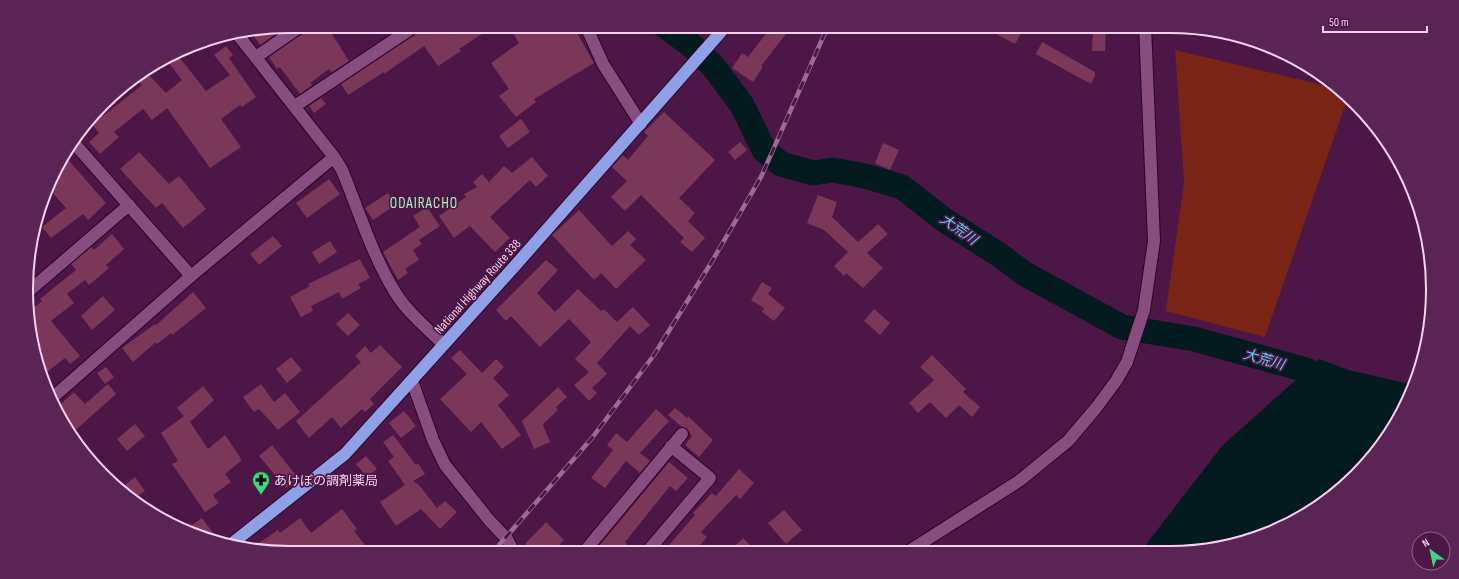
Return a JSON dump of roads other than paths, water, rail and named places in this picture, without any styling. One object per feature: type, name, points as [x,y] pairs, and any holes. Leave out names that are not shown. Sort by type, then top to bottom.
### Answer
[{"type":"highway","name":"National Highway Route 338","points":[[236,540],[345,454],[412,381],[443,344],[641,124],[720,33]]},
{"type":"street","points":[[256,57],[291,33]]},
{"type":"street","points":[[295,106],[404,33]]},
{"type":"street","points":[[589,33],[603,64],[641,124]]},
{"type":"street","points":[[918,546],[1019,480],[1068,441],[1116,382],[1127,362],[1144,310],[1154,241],[1145,33]]},
{"type":"street","points":[[240,38],[334,157],[342,170],[395,293],[408,309],[443,344]]},
{"type":"street","points":[[77,146],[191,276]]},
{"type":"street","points":[[56,395],[191,276],[334,157]]},
{"type":"street","points":[[33,288],[129,205]]},
{"type":"street","points":[[412,381],[433,440],[445,464],[489,520],[507,539],[511,546]]},
{"type":"street","points":[[589,546],[682,434]]},
{"type":"street","points":[[652,546],[710,478],[671,446]]},
{"type":"waterway","name":"大荒川","points":[[675,33],[691,45],[713,66],[742,105],[764,150],[781,164],[813,173],[833,170],[865,176],[902,187],[943,219],[998,254],[1025,274],[1122,327],[1194,339],[1306,370]]},
{"type":"railway","points":[[498,546],[592,438],[654,355],[711,263],[761,177],[825,33]]},
{"type":"place","name":"あけぼの調剤薬局","points":[[261,495]]},
{"type":"district","name":"ODAIRACHO","points":[[424,203]]}]
